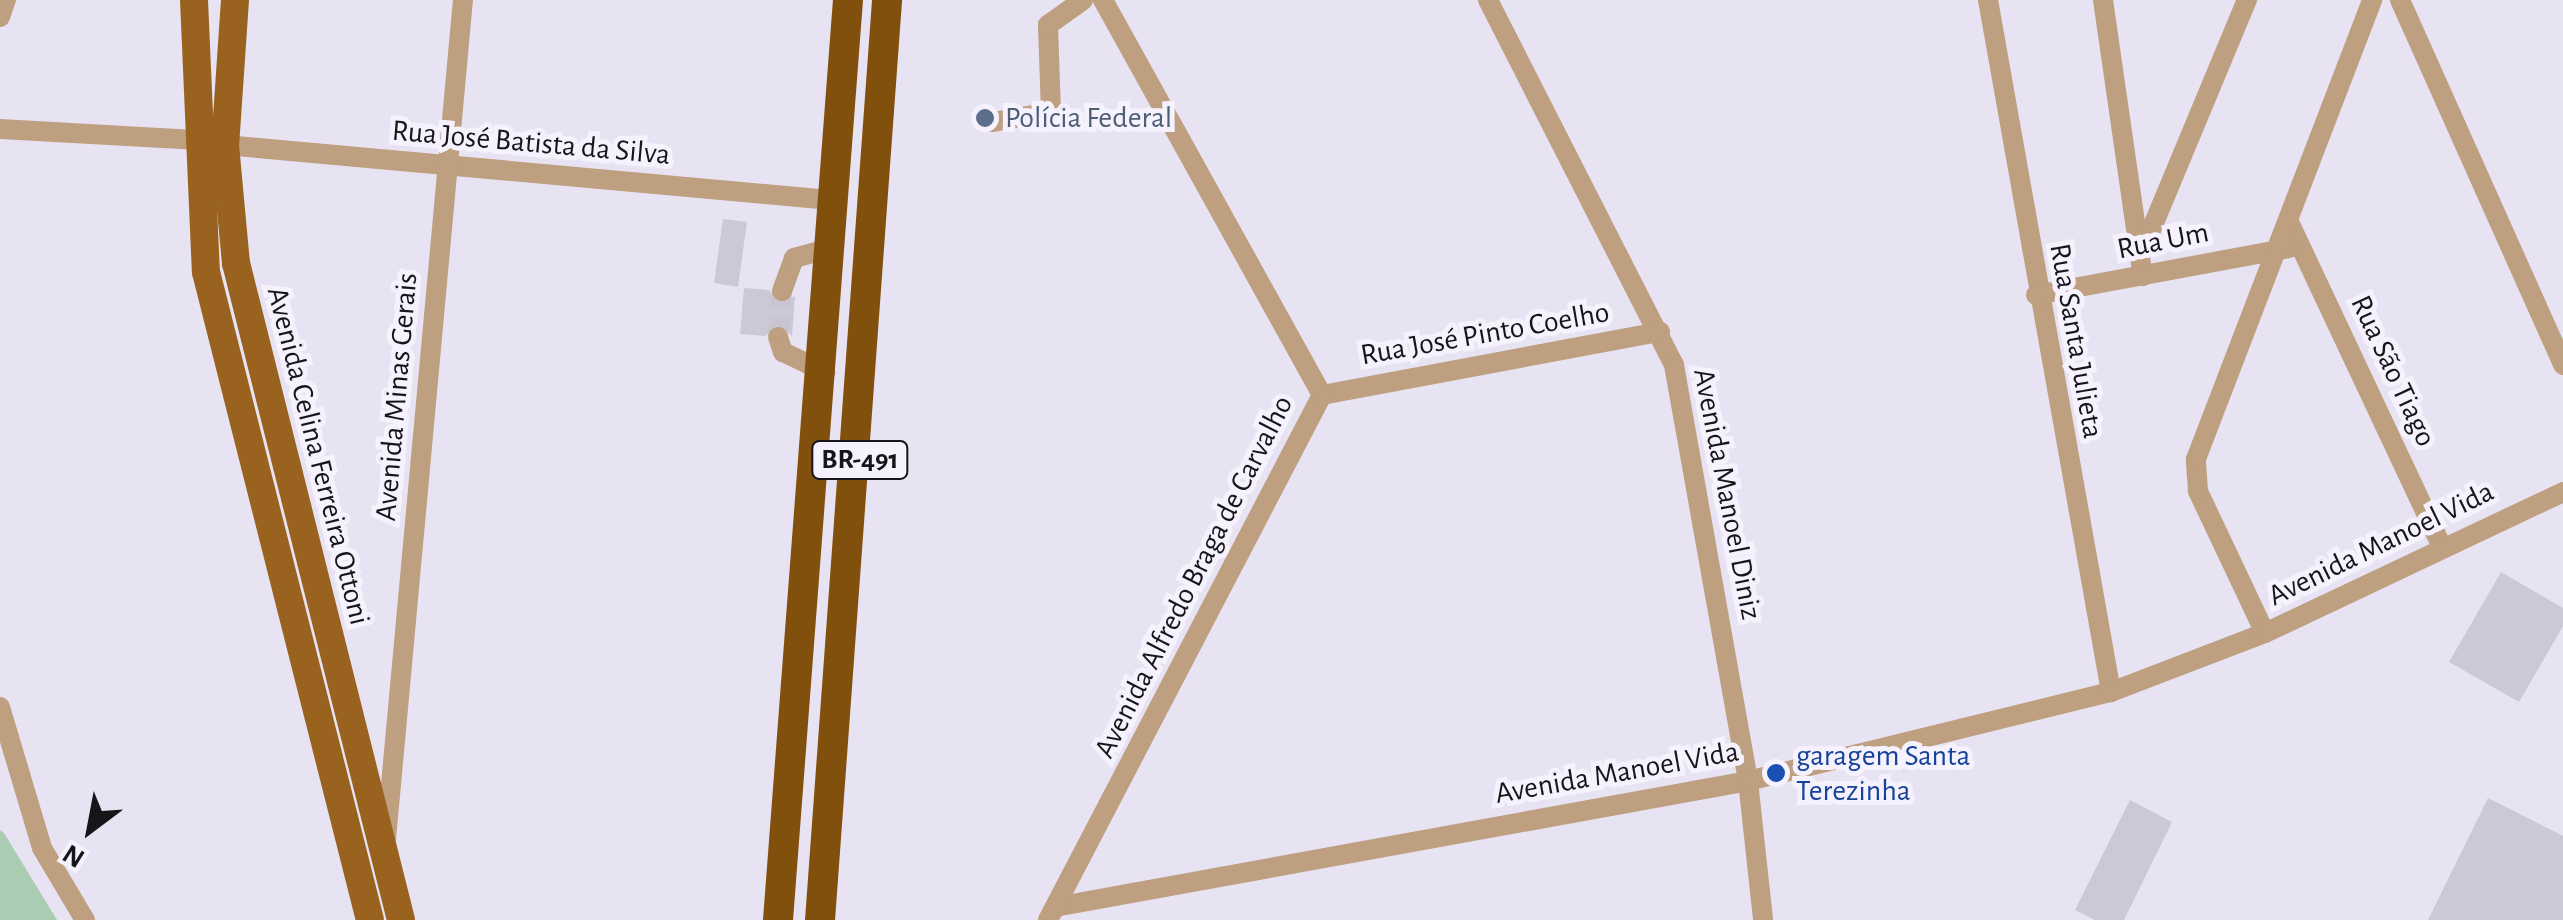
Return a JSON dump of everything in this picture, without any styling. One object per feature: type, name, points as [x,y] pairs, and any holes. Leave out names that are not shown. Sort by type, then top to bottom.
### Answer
[{"type":"highway","name":"BR-491","points":[[778,920],[825,372],[831,200],[848,0]]},
{"type":"highway","name":"BR-491","points":[[820,920],[887,0]]},
{"type":"main road","points":[[194,0],[194,140],[206,272],[230,386],[370,920]]},
{"type":"main road","name":"Avenida Celina Ferreira Ottoni","points":[[234,0],[225,144],[236,263],[402,920]]},
{"type":"street","points":[[0,18],[6,0]]},
{"type":"street","name":"Avenida Minas Gerais","points":[[384,860],[463,0]]},
{"type":"street","points":[[993,122],[1051,112],[1048,25],[1082,0]]},
{"type":"street","name":"Avenida Alfredo Braga de Carvalho","points":[[1052,913],[1322,395],[1103,0]]},
{"type":"street","name":"Avenida Manoel Diniz","points":[[1488,0],[1660,332],[1682,397],[1748,781],[1763,920]]},
{"type":"street","name":"Rua Santa Julieta","points":[[1988,0],[2036,295],[2111,692]]},
{"type":"street","points":[[2103,0],[2144,248],[2143,276]]},
{"type":"street","points":[[2144,248],[2247,0]]},
{"type":"street","name":"Rua São Tiago","points":[[2372,0],[2290,224],[2290,248],[2441,545]]},
{"type":"street","points":[[2400,0],[2563,365]]},
{"type":"street","points":[[0,128],[194,140]]},
{"type":"street","name":"Rua José Batista da Silva","points":[[225,144],[831,200]]},
{"type":"street","points":[[782,291],[794,258],[830,248]]},
{"type":"street","points":[[2265,633],[2195,475],[2290,248]]},
{"type":"street","name":"Rua Um","points":[[2036,295],[2290,248]]},
{"type":"street","name":"Rua José Pinto Coelho","points":[[1322,395],[1660,332]]},
{"type":"street","points":[[778,337],[783,352],[825,372]]},
{"type":"street","name":"Avenida Manoel Vida","points":[[1052,913],[1748,781],[2111,692],[2265,633],[2441,545],[2563,492]]},
{"type":"street","points":[[0,707],[42,848],[85,920]]},
{"type":"green space","points":[[0,830],[4,833],[57,920],[0,920]]},
{"type":"building","points":[[723,219],[747,222],[738,287],[714,283]]},
{"type":"building","points":[[744,288],[769,290],[778,304],[795,296],[792,336],[780,323],[765,336],[740,334]]},
{"type":"building","points":[[2501,572],[2563,608],[2563,626],[2519,702],[2449,662]]},
{"type":"building","points":[[2488,798],[2563,836],[2563,920],[2428,920]]},
{"type":"building","points":[[2130,800],[2172,822],[2124,920],[2095,920],[2075,910]]},
{"type":"tunnel","points":[[778,337],[782,291]]},
{"type":"place","name":"Polícia Federal","points":[[985,118]]},
{"type":"place","name":"garagem Santa Terezinha","points":[[1776,773]]}]
